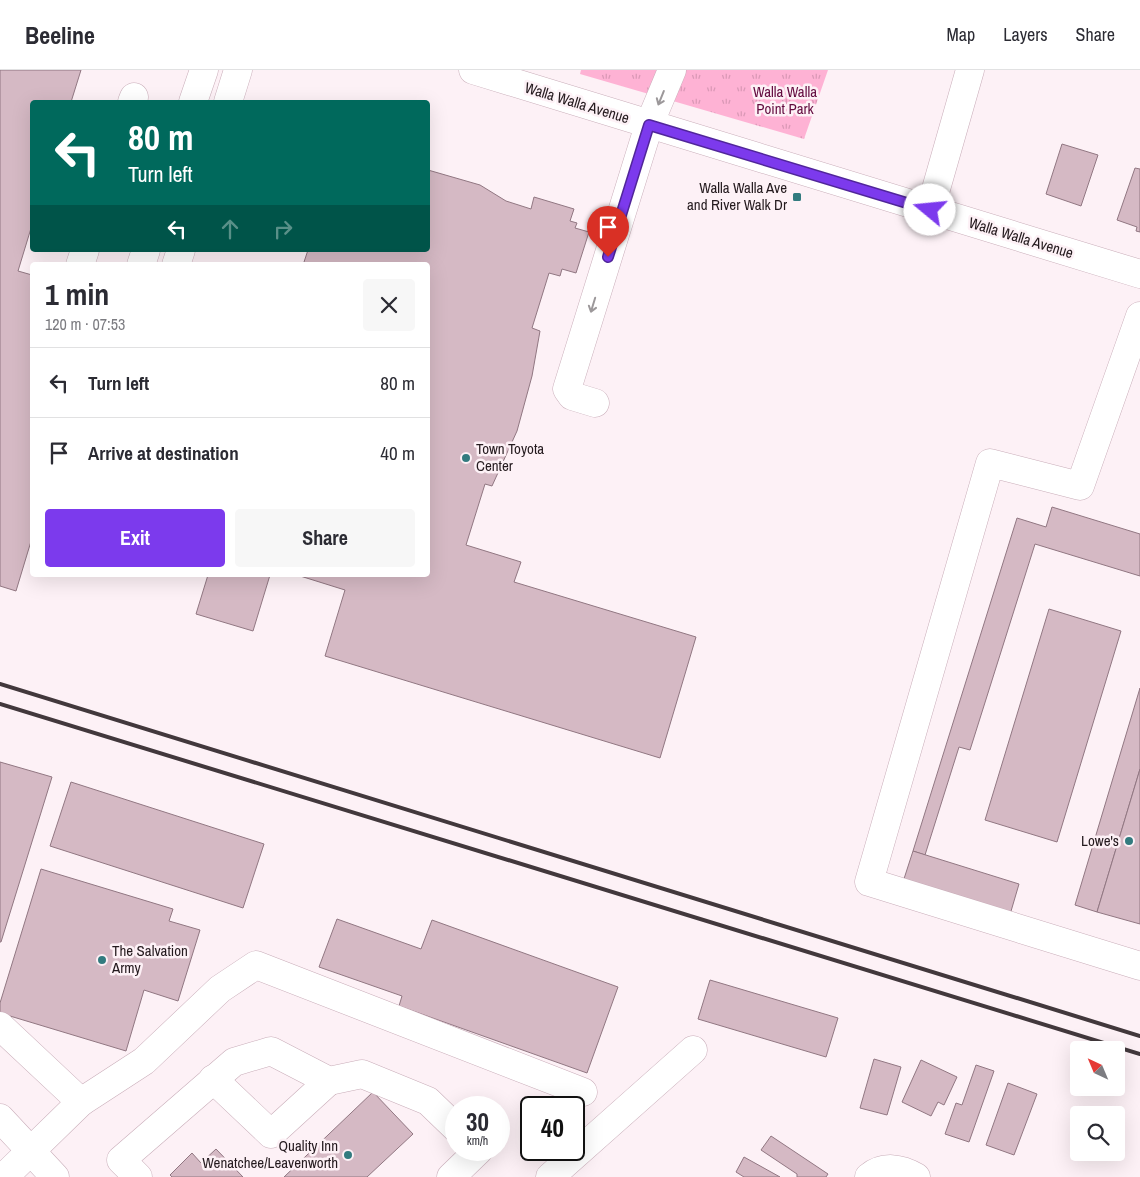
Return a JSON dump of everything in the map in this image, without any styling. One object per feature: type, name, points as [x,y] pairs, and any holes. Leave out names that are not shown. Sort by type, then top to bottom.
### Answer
[{"type":"street","points":[[194,100],[204,70]]},
{"type":"street","points":[[229,100],[238,70]]},
{"type":"street","name":"Walla Walla Avenue","points":[[472,70],[1140,274]]},
{"type":"street","points":[[595,403],[572,396],[566,389],[649,125],[672,70]]},
{"type":"street","points":[[930,210],[970,70]]},
{"type":"street","points":[[1140,316],[1080,486],[990,463],[869,882],[1140,966]]},
{"type":"street","points":[[4,1177],[81,1102],[144,1061],[220,989],[256,965],[583,1092]]},
{"type":"street","points":[[0,1026],[81,1102]]},
{"type":"street","points":[[550,1177],[693,1050]]},
{"type":"street","points":[[138,1177],[121,1160],[234,1062],[271,1051],[329,1081]]},
{"type":"street","points":[[213,1079],[271,1134],[329,1081],[362,1074],[428,1101],[445,1117]]},
{"type":"street","points":[[0,1118],[55,1177]]},
{"type":"street","points":[[452,1177],[468,1161]]},
{"type":"street","points":[[869,1177],[885,1169],[900,1169],[916,1177]]},
{"type":"green space","name":"Walla Walla Point Park","points":[[581,70],[828,70],[804,139],[580,74]]},
{"type":"building","points":[[0,70],[81,70],[72,100],[30,100],[30,232],[18,271],[30,274],[30,545],[16,591],[0,586]]},
{"type":"building","points":[[1062,144],[1098,155],[1081,206],[1046,194]]},
{"type":"building","points":[[1135,168],[1140,169],[1140,232],[1136,231],[1137,227],[1117,220]]},
{"type":"building","name":"Town Toyota Center","points":[[430,171],[480,185],[506,201],[531,209],[534,197],[574,209],[570,221],[577,223],[575,228],[589,232],[576,273],[562,269],[560,276],[549,273],[532,328],[540,331],[532,376],[517,431],[492,486],[485,484],[466,545],[521,562],[514,582],[696,637],[660,758],[325,656],[345,590],[303,577],[430,577],[430,262],[304,262],[307,252],[430,252]]},
{"type":"building","points":[[1052,507],[1140,534],[1140,576],[1035,544],[970,750],[959,747],[925,855],[913,851],[1017,518],[1046,527]]},
{"type":"building","points":[[207,577],[269,577],[253,631],[196,614]]},
{"type":"building","points":[[1049,609],[1121,631],[1057,842],[985,820]]},
{"type":"building","points":[[1140,688],[1140,769],[1097,912],[1075,905]]},
{"type":"building","points":[[0,762],[52,777],[1,942],[0,942]]},
{"type":"building","name":"Lowe's","points":[[1140,769],[1140,924],[1097,912]]},
{"type":"building","points":[[71,782],[264,844],[243,908],[50,846]]},
{"type":"building","points":[[913,851],[1019,884],[1009,918],[902,885]]},
{"type":"building","name":"The Salvation Army","points":[[41,869],[173,909],[169,921],[200,930],[178,1001],[144,990],[126,1051],[0,1013],[0,1003]]},
{"type":"building","points":[[337,919],[421,949],[432,920],[618,987],[587,1073],[399,1006],[402,996],[319,967]]},
{"type":"building","points":[[710,980],[838,1018],[826,1057],[698,1019]]},
{"type":"building","points":[[874,1059],[901,1067],[887,1115],[860,1108]]},
{"type":"building","points":[[921,1060],[957,1077],[944,1105],[938,1102],[931,1116],[902,1102]]},
{"type":"building","points":[[976,1065],[994,1071],[969,1142],[945,1134],[956,1103],[962,1105]]},
{"type":"building","points":[[1008,1083],[1037,1094],[1014,1155],[986,1145]]},
{"type":"building","name":"Quality Inn Wenatchee/Leavenworth","points":[[373,1092],[413,1134],[367,1177],[284,1177]]},
{"type":"building","points":[[771,1136],[828,1174],[826,1177],[797,1177],[797,1174],[761,1150]]},
{"type":"building","name":"Quality Inn Wenatchee/Leavenworth","points":[[216,1149],[243,1177],[172,1177],[170,1175],[192,1153],[201,1163]]},
{"type":"building","points":[[744,1157],[780,1177],[744,1177],[736,1172]]},
{"type":"railway","points":[[0,684],[1140,1036]]},
{"type":"railway","points":[[0,704],[1140,1054]]},
{"type":"place","name":"Walla Walla Ave and River Walk Dr","points":[[797,197]]},
{"type":"place","name":"Town Toyota Center","points":[[466,458]]},
{"type":"place","name":"Lowe's","points":[[1129,841]]},
{"type":"place","name":"The Salvation Army","points":[[102,960]]},
{"type":"place","name":"Quality Inn Wenatchee/Leavenworth","points":[[348,1155]]},
{"type":"route","points":[[608,257],[649,125],[930,210]]}]
